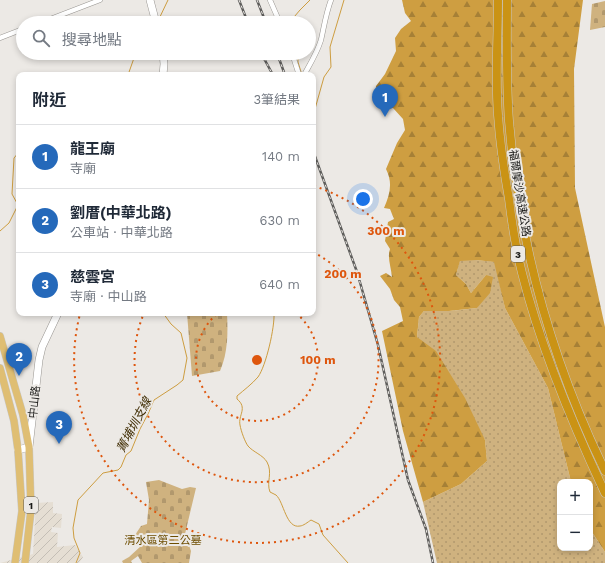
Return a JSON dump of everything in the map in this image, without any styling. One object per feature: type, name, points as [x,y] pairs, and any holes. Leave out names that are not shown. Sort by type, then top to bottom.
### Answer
[{"type":"highway","name":"福爾摩沙高速公路","points":[[498,0],[498,114],[507,189],[522,272],[538,327],[560,389],[584,448],[605,493]]},
{"type":"highway","name":"福爾摩沙高速公路","points":[[507,0],[507,75],[509,120],[515,176],[523,227],[534,278],[558,359],[588,437],[605,471]]},
{"type":"main road","name":"1","points":[[0,336],[23,415],[29,447]]},
{"type":"main road","name":"1","points":[[0,368],[14,421],[18,450],[22,511],[15,563]]},
{"type":"main road","name":"中山路","points":[[25,563],[31,510],[29,447]]},
{"type":"street","points":[[58,16],[100,0]]},
{"type":"street","points":[[150,0],[154,16]]},
{"type":"street","points":[[270,0],[277,16]]},
{"type":"street","points":[[316,53],[321,41],[331,0]]},
{"type":"street","points":[[0,38],[16,32]]},
{"type":"street","points":[[163,72],[164,60]]},
{"type":"street","points":[[294,60],[298,72]]},
{"type":"street","points":[[306,72],[313,60]]},
{"type":"street","name":"中山路","points":[[29,447],[39,360],[42,347],[57,316]]},
{"type":"street","points":[[18,450],[29,447]]},
{"type":"shaded area","points":[[53,502],[53,513],[62,514],[61,528],[52,527],[51,532],[58,533],[57,547],[75,545],[83,557],[79,563],[0,563],[33,554],[36,503]]},
{"type":"green space","points":[[402,0],[583,0],[574,69],[575,188],[605,327],[605,552],[593,534],[593,479],[570,479],[548,388],[505,308],[494,262],[476,260],[460,261],[456,275],[466,284],[471,293],[486,275],[493,277],[490,293],[477,308],[449,311],[424,311],[419,317],[417,337],[436,351],[465,398],[485,440],[487,461],[461,484],[423,502],[403,431],[382,331],[403,321],[400,307],[394,300],[390,289],[380,276],[386,273],[392,277],[389,259],[390,249],[385,241],[388,222],[394,219],[390,209],[384,208],[390,188],[386,169],[397,143],[405,130],[403,119],[393,108],[384,109],[383,101],[375,100],[376,86],[385,74],[396,51],[395,38],[401,29],[411,21],[405,13]]},
{"type":"green space","points":[[605,1],[605,27],[590,30],[592,4]]},
{"type":"green space","points":[[460,260],[495,262],[505,308],[548,388],[570,479],[557,479],[557,551],[593,551],[593,534],[605,552],[605,563],[437,563],[423,502],[461,484],[487,461],[485,440],[417,337],[419,317],[424,311],[450,311],[477,308],[486,275],[471,293],[466,284],[456,275]]},
{"type":"green space","points":[[187,316],[227,316],[227,343],[225,357],[220,371],[192,376]]},
{"type":"green space","name":"清水區第二公墓","points":[[159,480],[182,489],[190,487],[196,488],[185,534],[191,551],[189,563],[142,563],[138,556],[131,561],[132,563],[123,563],[122,561],[141,546],[135,535],[141,526],[147,524],[149,500],[146,482]]},
{"type":"waterway","points":[[160,16],[168,0]]},
{"type":"waterway","name":"菁埔圳支線","points":[[295,16],[310,0]]},
{"type":"waterway","points":[[316,105],[324,77],[331,67],[330,47],[344,0]]},
{"type":"waterway","points":[[129,72],[133,60]]},
{"type":"waterway","name":"菁埔圳支線","points":[[298,60],[301,72]]},
{"type":"waterway","points":[[16,156],[14,158],[12,194],[16,201]]},
{"type":"waterway","points":[[0,231],[9,223],[16,209]]},
{"type":"waterway","name":"菁埔圳支線","points":[[76,563],[80,553],[74,538],[73,528],[78,500],[103,473],[118,470],[121,467],[126,455],[131,451],[154,400],[183,380],[187,358],[181,333],[165,316]]},
{"type":"waterway","points":[[274,316],[269,346],[261,372],[256,380],[237,396],[237,399],[242,405],[240,421],[241,430],[248,446],[263,457],[267,462],[269,466],[270,492],[279,498],[291,523],[295,526],[301,526],[311,520],[319,524],[323,535],[348,563]]},
{"type":"railway","points":[[239,0],[245,16]]},
{"type":"railway","points":[[257,0],[263,16]]},
{"type":"railway","points":[[265,60],[271,72]]},
{"type":"railway","points":[[280,60],[284,72]]},
{"type":"railway","points":[[316,159],[357,272],[378,345],[408,480],[426,529],[433,563]]},
{"type":"place","name":"龍王廟","points":[[385,117]]},
{"type":"place","name":"劉厝(中華北路)","points":[[19,376]]},
{"type":"place","name":"慈雲宮","points":[[59,444]]}]
